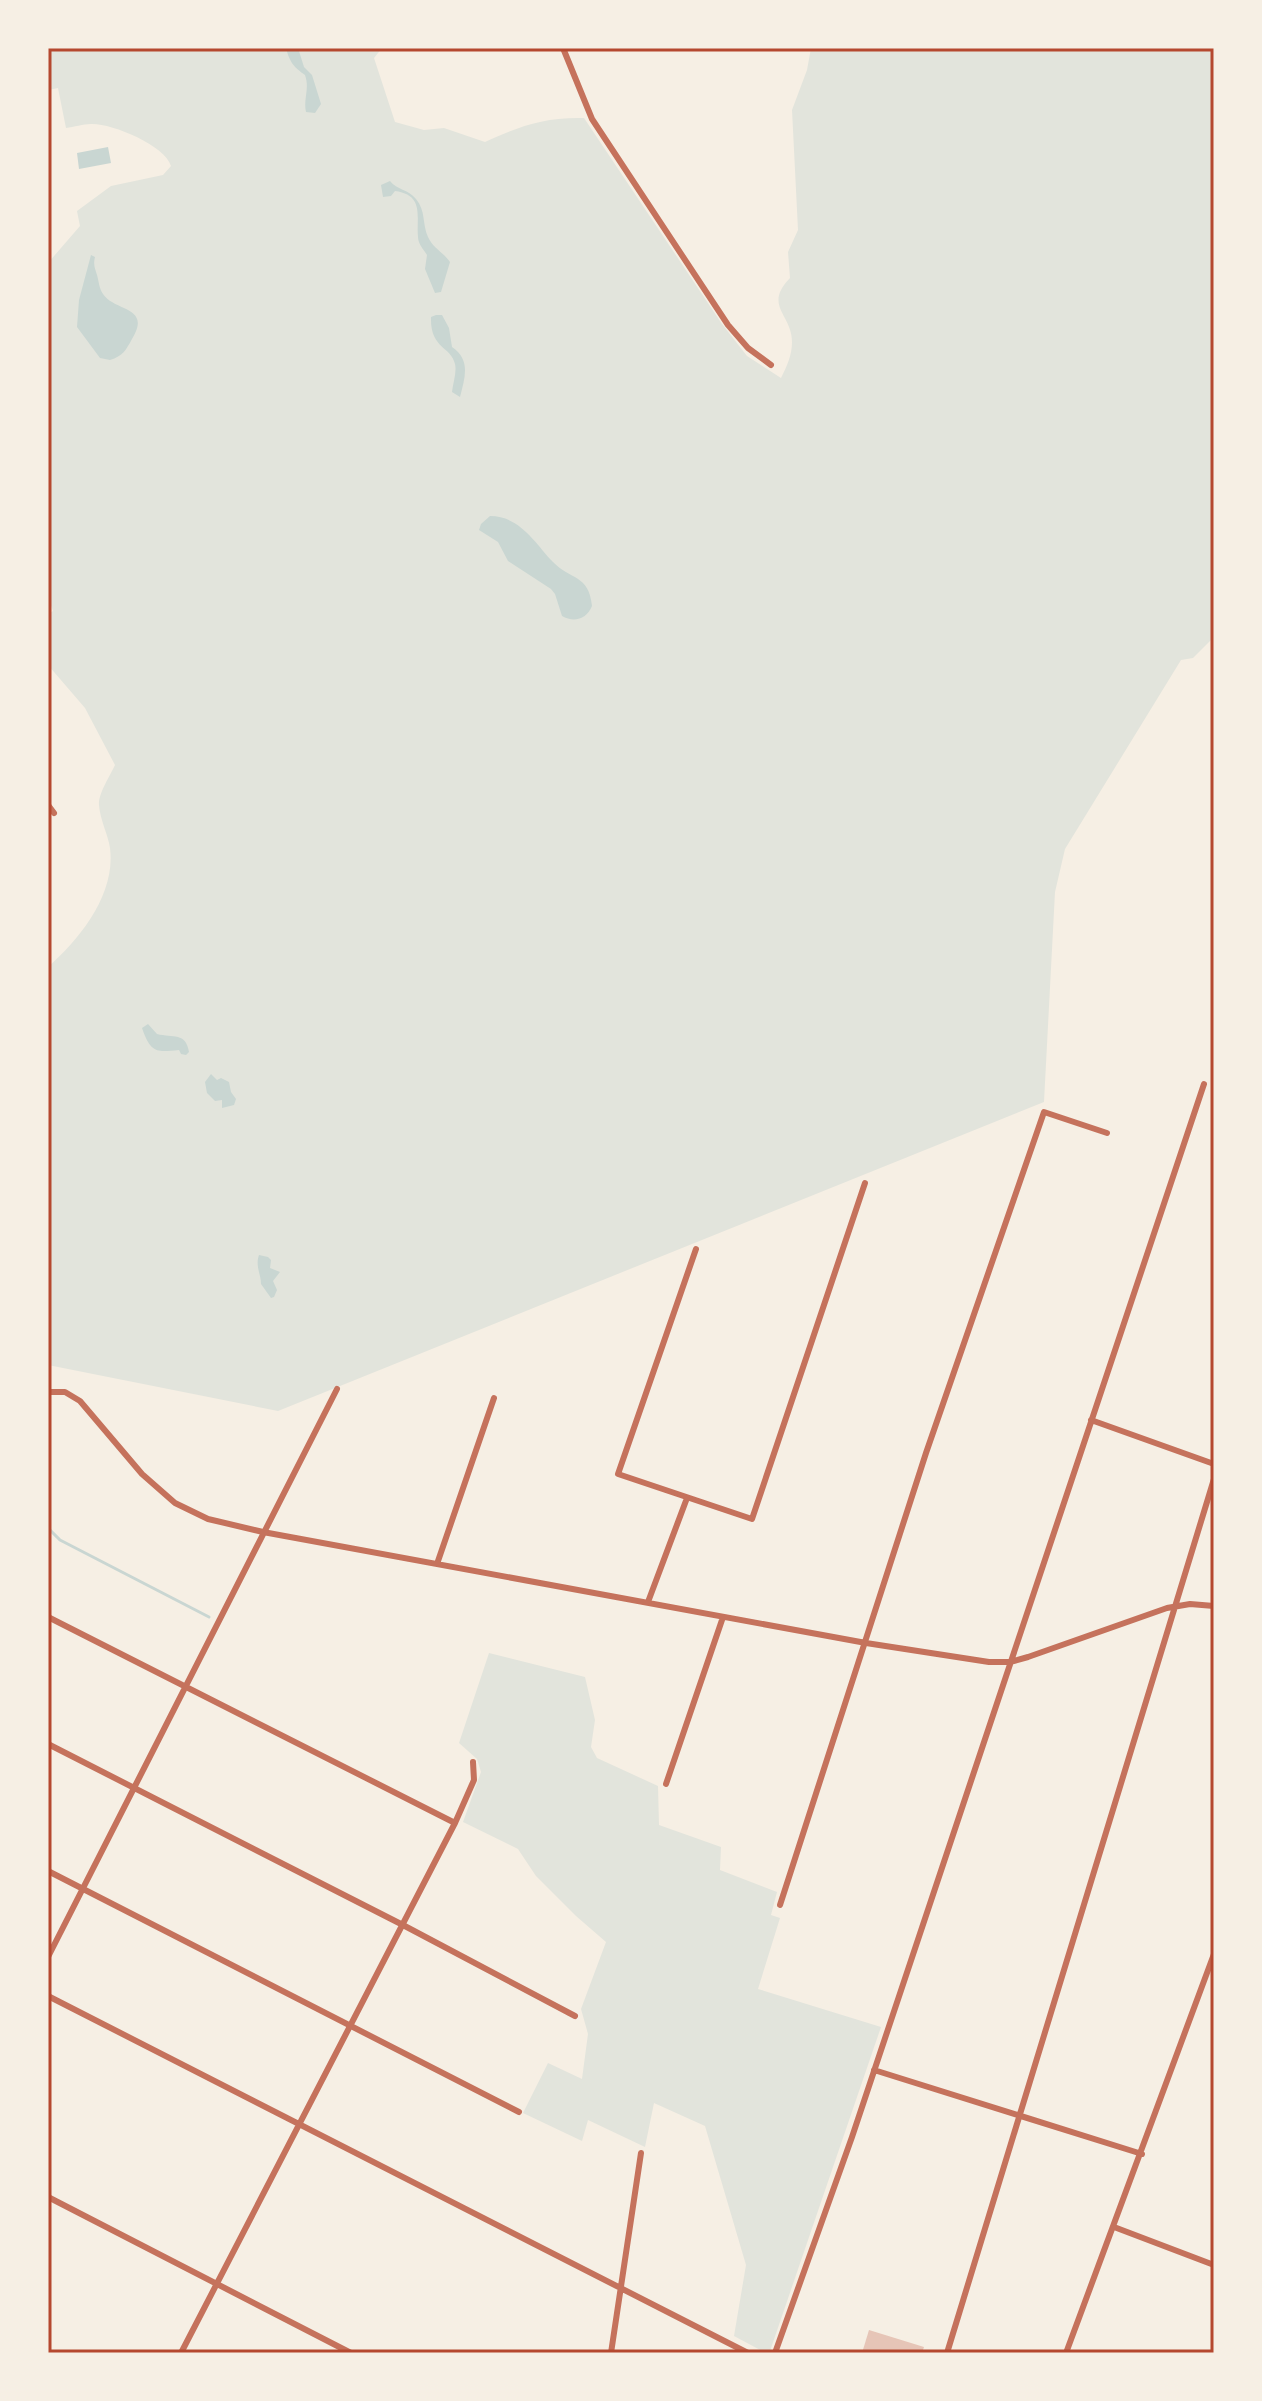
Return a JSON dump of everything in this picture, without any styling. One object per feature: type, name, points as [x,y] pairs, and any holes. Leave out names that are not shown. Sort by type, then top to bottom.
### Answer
[{"type":"street","points":[[563,48],[592,119],[728,325],[748,348],[771,365]]},
{"type":"street","points":[[48,805],[54,813]]},
{"type":"street","points":[[775,2353],[874,2070],[1204,1084]]},
{"type":"street","points":[[780,1905],[926,1453],[1044,1112],[1107,1133]]},
{"type":"street","points":[[696,1249],[618,1474],[752,1519],[865,1183]]},
{"type":"street","points":[[48,1957],[337,1389]]},
{"type":"street","points":[[48,1392],[65,1392],[80,1401],[142,1474],[175,1503],[216,1521],[723,1617],[866,1643],[983,1661],[1010,1662],[1175,1606],[1214,1606]]},
{"type":"street","points":[[437,1564],[494,1398]]},
{"type":"street","points":[[1091,1420],[1214,1464]]},
{"type":"street","points":[[947,2353],[1214,1479]]},
{"type":"street","points":[[648,1602],[687,1498]]},
{"type":"street","points":[[48,1617],[455,1823]]},
{"type":"street","points":[[666,1784],[723,1617]]},
{"type":"street","points":[[48,1744],[575,2016]]},
{"type":"street","points":[[181,2353],[455,1823],[474,1780],[473,1762]]},
{"type":"street","points":[[48,1871],[519,2112]]},
{"type":"street","points":[[1066,2353],[1214,1954]]},
{"type":"street","points":[[48,1996],[623,2289],[732,2349],[748,2353]]},
{"type":"street","points":[[874,2070],[1142,2154]]},
{"type":"street","points":[[611,2353],[641,2153]]},
{"type":"street","points":[[48,2197],[351,2353]]},
{"type":"street","points":[[1114,2227],[1214,2265]]},
{"type":"shaded area","points":[[48,48],[382,48],[374,58],[395,122],[424,130],[444,128],[485,142],[533,124],[584,118],[722,324],[747,356],[781,378],[792,342],[779,296],[790,278],[788,252],[798,230],[792,110],[807,70],[811,48],[1214,48],[1214,637],[1193,658],[1181,660],[1065,849],[1055,892],[1044,1102],[278,1411],[48,1365],[48,967],[83,929],[107,882],[110,848],[99,801],[115,765],[85,708],[48,665],[48,614],[53,611],[48,597],[48,263],[80,226],[77,211],[111,186],[163,175],[171,166],[159,150],[124,131],[91,124],[66,128],[58,88],[48,90]]},
{"type":"shaded area","points":[[286,48],[298,48],[304,67],[312,75],[321,104],[315,113],[306,112],[305,75],[293,64]]},
{"type":"shaded area","points":[[108,147],[111,163],[79,169],[77,153]]},
{"type":"shaded area","points":[[390,181],[416,199],[428,237],[450,262],[441,292],[435,293],[425,269],[427,255],[418,240],[415,202],[405,193],[395,191],[391,196],[383,197],[381,185]]},
{"type":"shaded area","points":[[91,255],[95,257],[94,266],[103,294],[130,311],[138,321],[126,349],[110,360],[100,358],[77,327],[79,300]]},
{"type":"shaded area","points":[[442,315],[449,328],[452,347],[464,363],[465,376],[460,397],[452,392],[456,370],[453,358],[434,335],[431,317]]},
{"type":"shaded area","points":[[490,516],[501,517],[518,526],[559,568],[583,583],[592,606],[587,614],[575,619],[562,616],[551,589],[508,561],[498,542],[479,530]]},
{"type":"shaded area","points":[[148,1024],[157,1034],[185,1041],[189,1052],[186,1055],[179,1050],[156,1050],[148,1043],[142,1028]]},
{"type":"shaded area","points":[[211,1074],[217,1080],[221,1078],[229,1082],[236,1099],[234,1105],[222,1108],[222,1100],[215,1101],[207,1093],[205,1082]]},
{"type":"shaded area","points":[[259,1255],[268,1257],[271,1260],[270,1268],[280,1272],[273,1281],[277,1290],[271,1298],[261,1284]]},
{"type":"shaded area","points":[[489,1653],[585,1677],[595,1720],[591,1747],[597,1758],[658,1786],[659,1825],[721,1847],[720,1870],[777,1892],[771,1915],[780,1918],[758,1989],[881,2027],[770,2351],[764,2352],[734,2336],[746,2265],[705,2126],[654,2103],[645,2147],[588,2120],[582,2141],[523,2113],[548,2063],[582,2079],[588,2034],[581,2009],[606,1942],[536,1876],[518,1849],[463,1822],[481,1772],[477,1759],[459,1743]]},
{"type":"building","points":[[869,2330],[924,2347],[922,2353],[862,2353]]},
{"type":"waterway","points":[[48,1528],[60,1540],[209,1617]]}]
